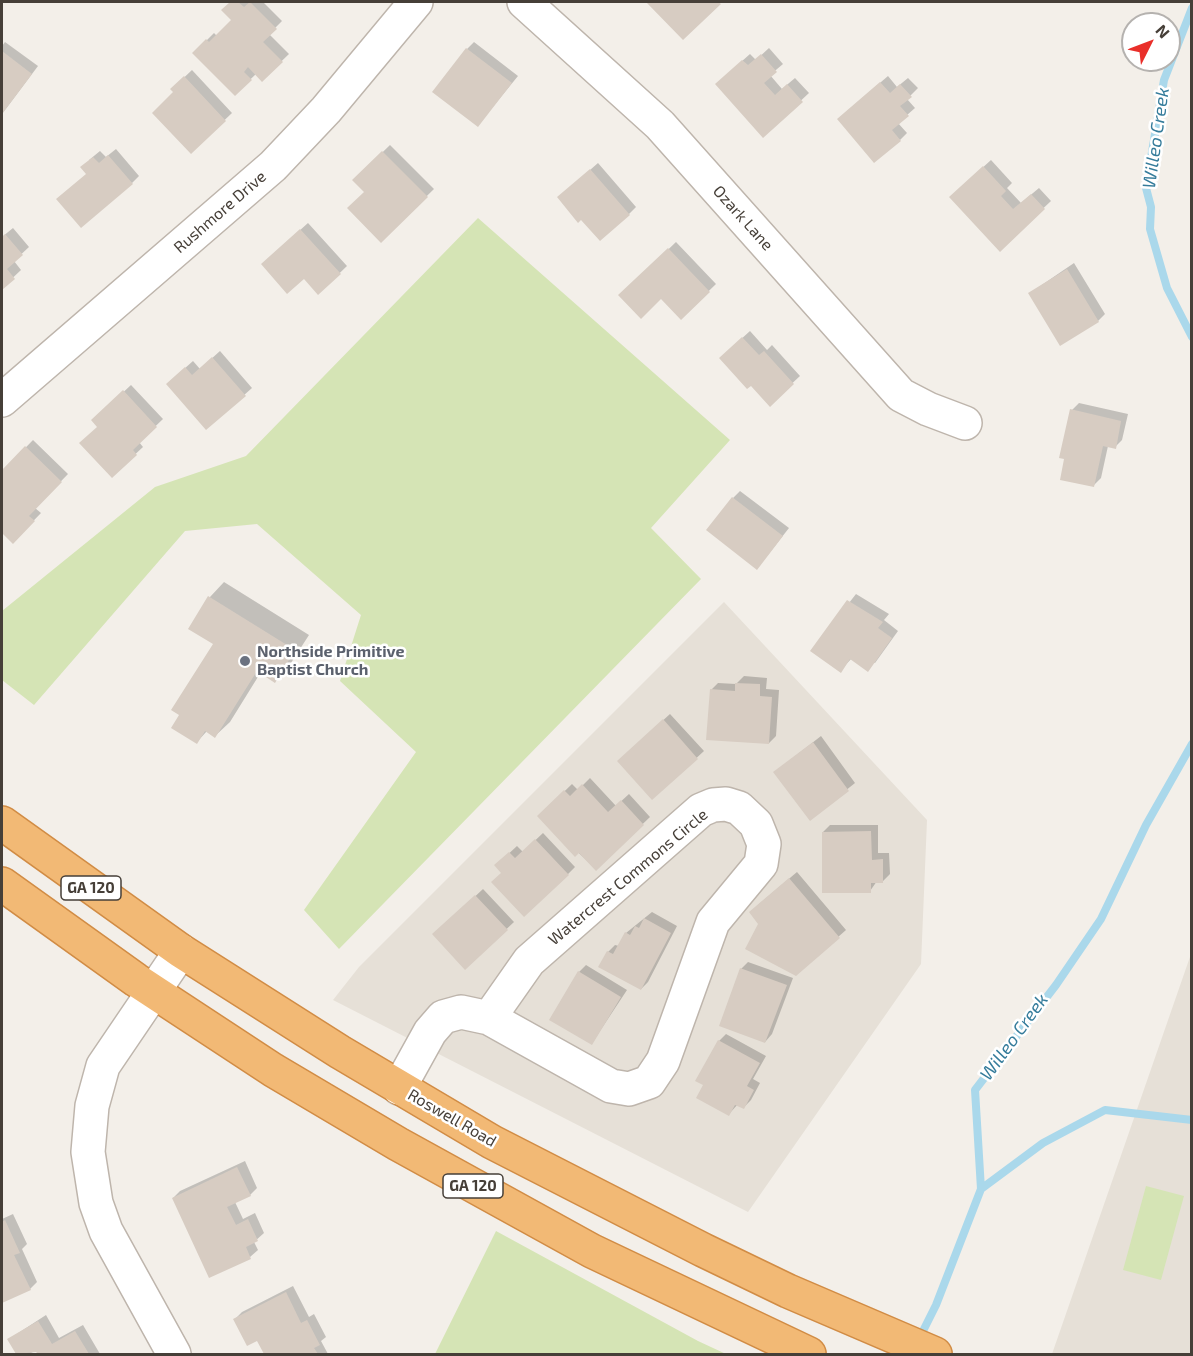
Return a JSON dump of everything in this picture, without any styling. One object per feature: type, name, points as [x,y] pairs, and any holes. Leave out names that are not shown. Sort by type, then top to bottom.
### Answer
[{"type":"highway","name":"Roswell Road","points":[[2,823],[181,951],[399,1088],[492,1142],[629,1214],[872,1329],[936,1354]]},
{"type":"highway","name":"GA 120","points":[[2,884],[153,991],[273,1070],[497,1200],[663,1287],[809,1354]]},
{"type":"street","name":"Rushmore Drive","points":[[2,400],[273,166],[326,110],[416,2]]},
{"type":"street","name":"Ozark Lane","points":[[524,2],[660,125],[901,395],[928,409],[965,423]]},
{"type":"street","name":"Watercrest Commons Circle","points":[[399,1088],[430,1032],[443,1017],[461,1012],[489,1018],[611,1086],[629,1089],[649,1082],[663,1061],[713,922],[761,864],[764,844],[756,824],[739,808],[726,804],[713,805],[702,810],[529,961],[489,1018]]},
{"type":"street","points":[[174,1354],[105,1231],[96,1203],[87,1152],[92,1106],[103,1066],[181,951]]},
{"type":"shaded area","points":[[724,602],[927,820],[921,964],[748,1212],[333,1000],[359,967]]},
{"type":"shaded area","points":[[1191,954],[1191,1354],[1052,1354]]},
{"type":"green space","points":[[478,218],[730,440],[651,528],[701,579],[339,949],[304,910],[416,752],[340,681],[361,615],[257,524],[185,531],[34,705],[2,680],[2,611],[155,487],[246,456]]},
{"type":"green space","points":[[1146,1186],[1184,1196],[1161,1280],[1123,1270]]},
{"type":"green space","points":[[496,1231],[698,1341],[726,1354],[435,1354]]},
{"type":"building","points":[[230,2],[238,2],[244,7],[250,2],[277,29],[263,42],[283,62],[262,82],[248,67],[244,72],[252,80],[235,96],[192,53],[206,39],[209,42],[231,20],[221,10]]},
{"type":"building","points":[[646,2],[718,2],[721,4],[683,40]]},
{"type":"building","points":[[466,48],[512,83],[478,127],[432,92]]},
{"type":"building","points":[[2,51],[32,74],[2,114]]},
{"type":"building","points":[[761,54],[777,72],[764,83],[775,95],[787,84],[803,102],[763,138],[715,84],[742,60],[748,65]]},
{"type":"building","points":[[184,76],[226,121],[191,154],[152,113],[173,92],[170,89]]},
{"type":"building","points":[[880,82],[890,93],[900,84],[912,97],[900,106],[909,116],[892,130],[901,141],[874,163],[837,119]]},
{"type":"building","points":[[382,151],[428,197],[381,243],[347,208],[364,192],[352,180]]},
{"type":"building","points":[[108,155],[133,184],[81,228],[56,199],[86,174],[80,167],[93,157],[99,163]]},
{"type":"building","points":[[983,166],[1006,191],[1001,196],[1013,209],[1031,194],[1045,209],[1000,252],[949,197]]},
{"type":"building","points":[[590,169],[630,215],[600,241],[581,220],[578,223],[557,197]]},
{"type":"building","points":[[300,229],[341,274],[318,295],[304,279],[287,294],[261,264]]},
{"type":"building","points":[[5,234],[23,255],[7,269],[15,279],[2,290],[2,237]]},
{"type":"building","points":[[668,248],[710,292],[681,320],[661,299],[641,319],[618,295]]},
{"type":"building","points":[[1067,269],[1099,322],[1060,346],[1028,293]]},
{"type":"building","points":[[742,337],[759,355],[764,351],[794,384],[770,407],[751,386],[747,389],[719,358]]},
{"type":"building","points":[[212,357],[246,396],[206,430],[166,384],[185,367],[192,375]]},
{"type":"building","points":[[123,390],[157,427],[133,450],[137,455],[112,478],[79,443],[97,427],[91,420]]},
{"type":"building","points":[[1070,409],[1121,421],[1116,449],[1103,446],[1094,487],[1060,480],[1064,459],[1059,458]]},
{"type":"building","points":[[25,446],[62,482],[29,516],[35,521],[13,544],[2,533],[2,470]]},
{"type":"building","points":[[732,497],[783,536],[757,570],[706,530]]},
{"type":"building","name":"Northside Primitive Baptist Church","points":[[208,596],[295,650],[275,683],[257,671],[215,738],[205,731],[197,744],[171,728],[179,715],[171,710],[213,644],[188,629]]},
{"type":"building","points":[[847,600],[883,622],[878,628],[892,638],[868,672],[850,659],[841,673],[810,651]]},
{"type":"building","points":[[735,683],[760,684],[760,696],[772,697],[769,744],[706,740],[710,689],[735,691]]},
{"type":"building","points":[[663,719],[698,759],[652,800],[617,761]]},
{"type":"building","points":[[813,742],[849,791],[810,821],[773,772]]},
{"type":"building","points":[[582,784],[608,812],[621,800],[644,825],[596,871],[579,853],[575,857],[537,816],[564,790],[570,796]]},
{"type":"building","points":[[871,831],[872,860],[883,859],[883,883],[871,883],[871,893],[822,893],[822,832]]},
{"type":"building","points":[[535,839],[569,875],[524,917],[491,882],[501,873],[494,865],[509,852],[515,858]]},
{"type":"building","points":[[789,878],[840,938],[796,976],[745,949],[758,924],[749,912]]},
{"type":"building","points":[[475,895],[508,930],[465,970],[432,934]]},
{"type":"building","points":[[644,918],[671,933],[641,990],[598,967],[607,951],[613,954],[625,932],[630,935],[635,926],[639,928]]},
{"type":"building","points":[[740,968],[787,985],[765,1043],[719,1026]]},
{"type":"building","points":[[578,971],[621,997],[592,1045],[549,1020]]},
{"type":"building","points":[[718,1040],[760,1063],[747,1086],[754,1090],[744,1109],[735,1105],[729,1116],[696,1098],[703,1085],[695,1081]]},
{"type":"building","points":[[237,1167],[251,1196],[227,1207],[236,1225],[248,1219],[258,1241],[246,1247],[251,1259],[209,1278],[172,1198]]},
{"type":"building","points":[[5,1220],[20,1253],[14,1255],[31,1290],[2,1303],[2,1222]]},
{"type":"building","points":[[286,1292],[301,1323],[307,1320],[320,1345],[314,1348],[318,1354],[264,1354],[257,1341],[247,1346],[233,1319]]},
{"type":"building","points":[[38,1321],[52,1344],[75,1331],[89,1354],[38,1354],[36,1352],[16,1354],[7,1339]]},
{"type":"waterway","name":"Willeo Creek","points":[[1192,8],[1164,80],[1146,188],[1151,207],[1150,229],[1167,288],[1192,337]]},
{"type":"waterway","name":"Willeo Creek","points":[[919,1339],[936,1305],[981,1189],[975,1090],[1056,985],[1101,919],[1146,825],[1192,744]]},
{"type":"waterway","points":[[981,1189],[1043,1143],[1105,1110],[1192,1120]]},
{"type":"place","name":"Northside Primitive Baptist Church","points":[[245,661]]}]
